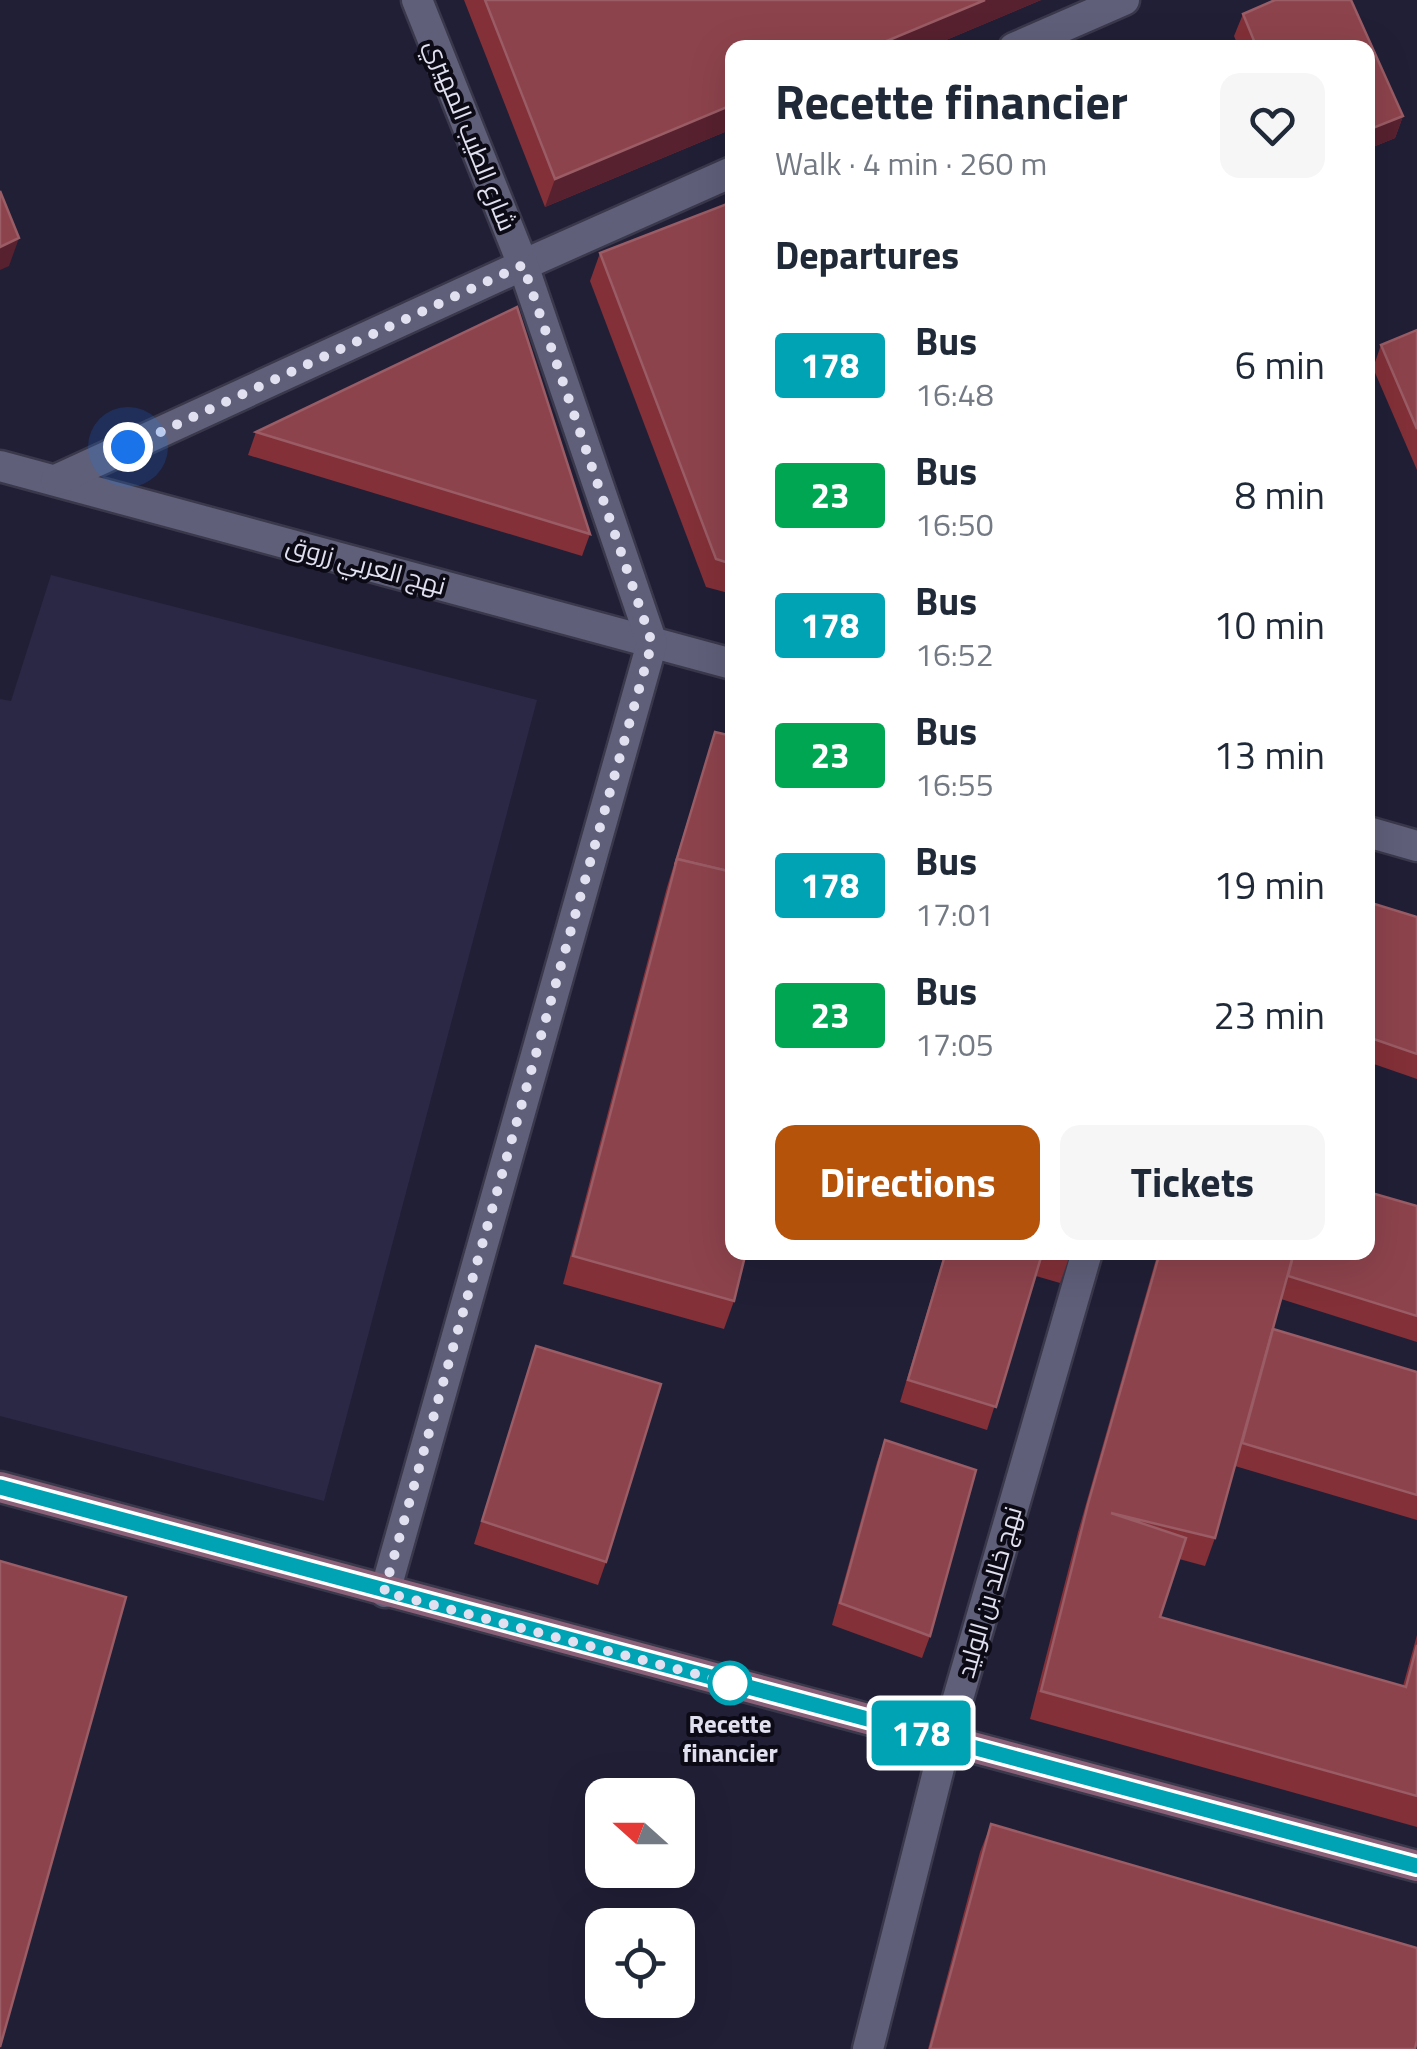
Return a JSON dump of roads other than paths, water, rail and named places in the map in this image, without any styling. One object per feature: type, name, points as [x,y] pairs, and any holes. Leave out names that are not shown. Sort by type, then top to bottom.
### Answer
[{"type":"street","name":"شارع الطيب المهيري","points":[[417,0],[523,265],[652,643]]},
{"type":"street","points":[[1032,40],[1124,0]]},
{"type":"street","points":[[56,480],[725,175]]},
{"type":"street","name":"نهج العربي زروق","points":[[0,466],[725,662]]},
{"type":"street","points":[[384,1592],[652,643]]},
{"type":"street","points":[[1375,834],[1417,846]]},
{"type":"street","name":"نهج خالد بن الوليد","points":[[868,2049],[946,1740],[1084,1260]]},
{"type":"street","points":[[0,1487],[1417,1866]]},
{"type":"place","name":"Recette financier","points":[[730,1683]]}]
